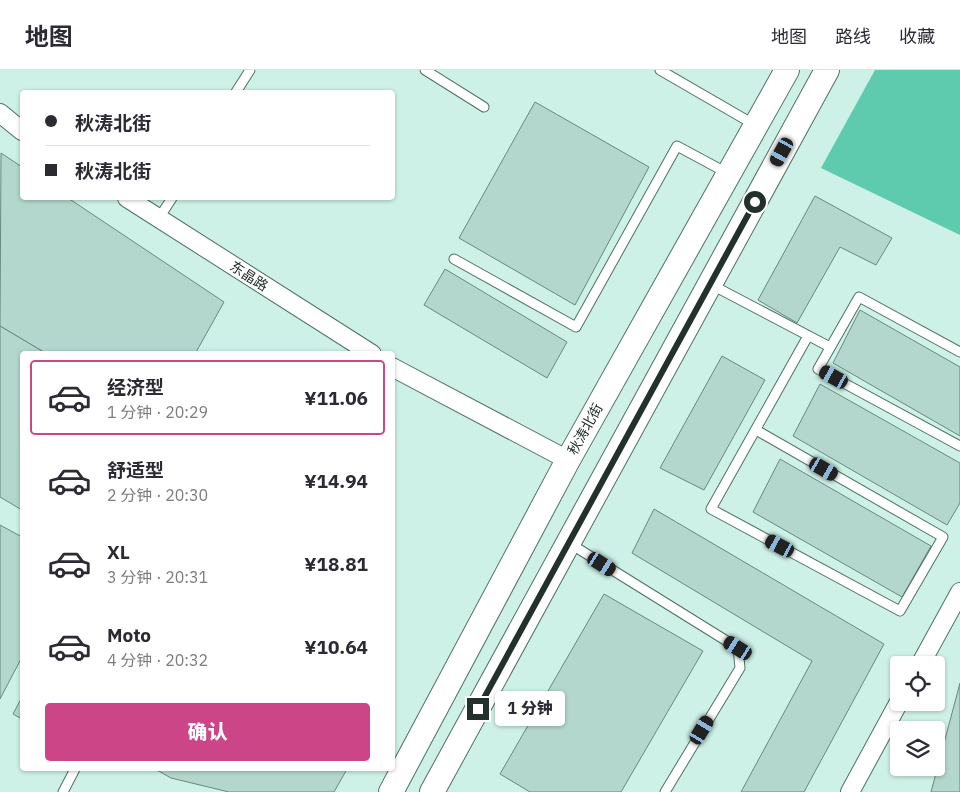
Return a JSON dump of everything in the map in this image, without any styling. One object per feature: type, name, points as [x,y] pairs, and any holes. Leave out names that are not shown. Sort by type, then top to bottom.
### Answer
[{"type":"main road","name":"秋涛北街","points":[[391,792],[568,460],[787,70]]},
{"type":"main road","points":[[432,792],[828,70]]},
{"type":"street","points":[[0,113],[20,129]]},
{"type":"street","name":"东晶路","points":[[130,200],[367,351]]},
{"type":"street","points":[[395,369],[568,460]]},
{"type":"street","points":[[925,656],[960,592]]},
{"type":"street","points":[[850,792],[894,711]]},
{"type":"lane","points":[[237,90],[250,70]]},
{"type":"lane","points":[[425,70],[484,108]]},
{"type":"lane","points":[[660,70],[756,126]]},
{"type":"lane","points":[[454,259],[576,327],[677,146],[729,174]]},
{"type":"lane","points":[[159,218],[171,200]]},
{"type":"lane","points":[[710,284],[830,347]]},
{"type":"lane","points":[[960,352],[859,297],[818,369],[960,446]]},
{"type":"lane","points":[[756,430],[943,537],[900,611],[712,509],[808,336]]},
{"type":"lane","points":[[569,543],[738,648],[740,668],[665,792]]},
{"type":"lane","points":[[63,792],[75,771]]},
{"type":"green space","points":[[875,70],[960,70],[960,235],[821,168]]},
{"type":"building","points":[[535,102],[649,167],[575,305],[459,238]]},
{"type":"building","points":[[1,153],[20,166],[20,200],[71,200],[224,302],[197,351],[42,351],[0,326]]},
{"type":"building","points":[[815,196],[892,238],[876,265],[840,247],[797,323],[758,300]]},
{"type":"building","points":[[445,269],[567,342],[547,378],[424,305]]},
{"type":"building","points":[[860,310],[960,367],[960,436],[833,363]]},
{"type":"building","points":[[0,326],[42,351],[20,351],[20,509],[0,497]]},
{"type":"building","points":[[722,356],[765,380],[704,490],[660,468]]},
{"type":"building","points":[[820,384],[960,463],[960,503],[947,525],[793,436]]},
{"type":"building","points":[[780,459],[931,546],[902,597],[753,512]]},
{"type":"building","points":[[654,509],[884,644],[804,792],[741,792],[812,661],[632,553]]},
{"type":"building","points":[[0,525],[20,536],[20,661],[0,699]]},
{"type":"building","points":[[604,594],[703,651],[621,792],[530,792],[500,774]]},
{"type":"building","points":[[960,683],[960,792],[931,792],[935,776],[945,776],[945,739]]},
{"type":"building","points":[[20,701],[20,718],[13,714]]},
{"type":"building","points":[[159,771],[346,771],[334,792],[229,792],[171,778]]},
{"type":"route","points":[[478,709],[755,202]]}]
